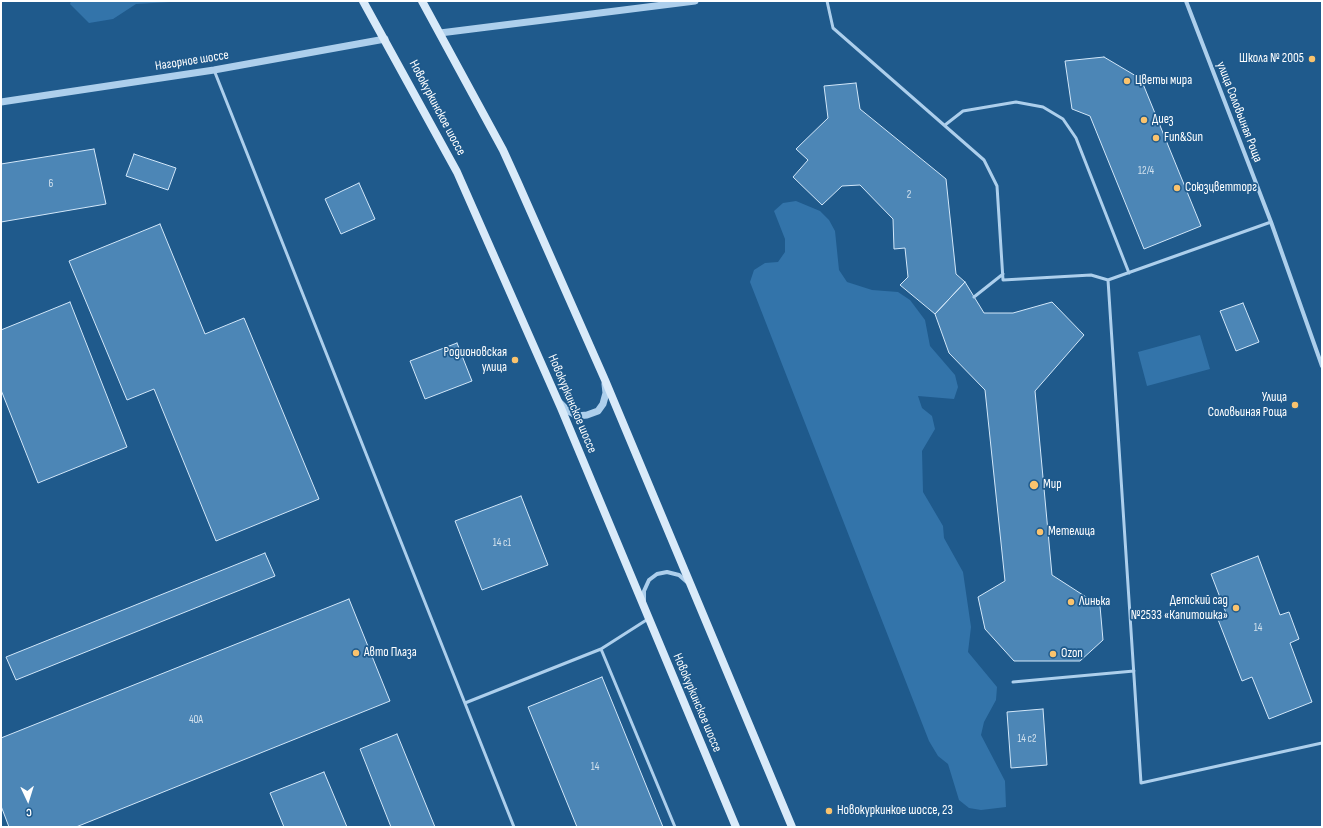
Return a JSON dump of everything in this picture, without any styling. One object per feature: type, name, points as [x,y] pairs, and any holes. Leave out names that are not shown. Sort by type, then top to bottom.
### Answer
[{"type":"main road","name":"Новокуркинское шоссе","points":[[363,1],[447,151],[558,400],[736,827]]},
{"type":"main road","points":[[422,1],[503,150],[605,380],[792,827]]},
{"type":"street","points":[[440,33],[652,4],[695,1]]},
{"type":"street","name":"улица Соловьиная Роща","points":[[1186,1],[1271,222],[1322,366]]},
{"type":"street","name":"Нагорное шоссе","points":[[1,102],[214,70],[385,39]]},
{"type":"street","points":[[558,400],[567,410],[577,416],[587,415],[598,410],[603,404],[606,393],[605,380]]},
{"type":"street","points":[[644,606],[644,591],[646,586],[649,580],[657,574],[667,572],[679,576],[690,584]]},
{"type":"lane","points":[[827,1],[833,28],[984,160],[997,186],[1003,280],[1091,275],[1108,280],[1271,222]]},
{"type":"lane","points":[[214,70],[514,827]]},
{"type":"lane","points":[[945,125],[963,111],[1016,102],[1042,107],[1063,119],[1076,138],[1130,273]]},
{"type":"lane","points":[[974,297],[1003,274]]},
{"type":"lane","points":[[1108,280],[1142,784],[1322,743]]},
{"type":"lane","points":[[465,703],[601,649],[649,618]]},
{"type":"lane","points":[[601,649],[675,827]]},
{"type":"lane","points":[[1013,682],[1134,671]]},
{"type":"shaded area","points":[[71,1],[187,1],[136,4],[113,19],[89,23],[70,4]]},
{"type":"shaded area","points":[[796,201],[820,211],[829,220],[835,231],[839,270],[847,282],[872,290],[898,292],[910,300],[925,320],[930,346],[955,375],[958,387],[954,399],[918,396],[922,408],[932,416],[935,429],[922,451],[923,492],[943,526],[944,538],[963,572],[971,627],[968,652],[997,687],[996,700],[984,722],[981,735],[1005,781],[1006,807],[981,810],[969,808],[959,800],[948,764],[938,756],[929,741],[750,282],[754,270],[765,263],[778,262],[785,252],[785,239],[774,211],[783,203]]},
{"type":"shaded area","points":[[1200,335],[1210,369],[1147,386],[1138,352]]},
{"type":"building","points":[[1104,57],[1141,79],[1201,226],[1144,249],[1090,116],[1072,109],[1065,61]]},
{"type":"building","points":[[856,83],[860,109],[946,179],[956,274],[965,282],[935,314],[900,285],[908,277],[905,248],[894,249],[893,219],[860,185],[842,186],[822,205],[793,177],[808,160],[796,149],[828,118],[824,86]]},
{"type":"building","points":[[94,149],[106,204],[1,222],[1,164]]},
{"type":"building","points":[[134,154],[176,168],[168,190],[126,176]]},
{"type":"building","points":[[359,183],[375,219],[341,234],[325,199]]},
{"type":"building","points":[[160,224],[205,334],[244,318],[319,499],[216,541],[154,389],[127,400],[69,261]]},
{"type":"building","points":[[965,282],[984,313],[1013,313],[1052,302],[1084,335],[1035,391],[1052,575],[1100,606],[1103,640],[1080,661],[1014,661],[985,629],[978,597],[1005,581],[985,390],[949,353],[935,314]]},
{"type":"building","points":[[70,302],[127,447],[38,483],[1,390],[1,330]]},
{"type":"building","points":[[1243,303],[1259,342],[1236,351],[1220,311]]},
{"type":"building","points":[[457,343],[472,381],[425,399],[410,361]]},
{"type":"building","points":[[521,496],[548,565],[482,590],[455,521]]},
{"type":"building","points":[[265,553],[275,576],[16,680],[6,657]]},
{"type":"building","points":[[1258,556],[1280,615],[1289,612],[1299,639],[1290,643],[1312,702],[1269,719],[1252,677],[1242,681],[1217,617],[1226,613],[1211,574]]},
{"type":"building","points":[[349,599],[390,701],[76,827],[9,827],[1,806],[1,738]]},
{"type":"building","points":[[602,677],[663,827],[577,827],[528,707]]},
{"type":"building","points":[[1043,709],[1047,765],[1011,768],[1007,712]]},
{"type":"building","points":[[397,734],[435,827],[391,827],[360,749]]},
{"type":"building","points":[[324,772],[347,827],[284,827],[270,793]]},
{"type":"place","name":"Школа № 2005","points":[[1312,59]]},
{"type":"place","name":"Цветы мира","points":[[1127,81]]},
{"type":"place","name":"Диез","points":[[1144,120]]},
{"type":"place","name":"Fun&Sun","points":[[1156,138]]},
{"type":"place","name":"Союзцветторг","points":[[1177,188]]},
{"type":"place","name":"Родионовская улица","points":[[515,360]]},
{"type":"place","name":"Улица Соловьиная Роща","points":[[1295,405]]},
{"type":"place","name":"Мир","points":[[1034,485]]},
{"type":"place","name":"Метелица","points":[[1040,532]]},
{"type":"place","name":"Линька","points":[[1071,602]]},
{"type":"place","name":"Детский сад №2533 «Капитошка»","points":[[1236,608]]},
{"type":"place","name":"Авто Плаза","points":[[356,653]]},
{"type":"place","name":"Ozon","points":[[1053,654]]},
{"type":"place","name":"Новокуркинкое шоссе, 23","points":[[829,811]]}]
